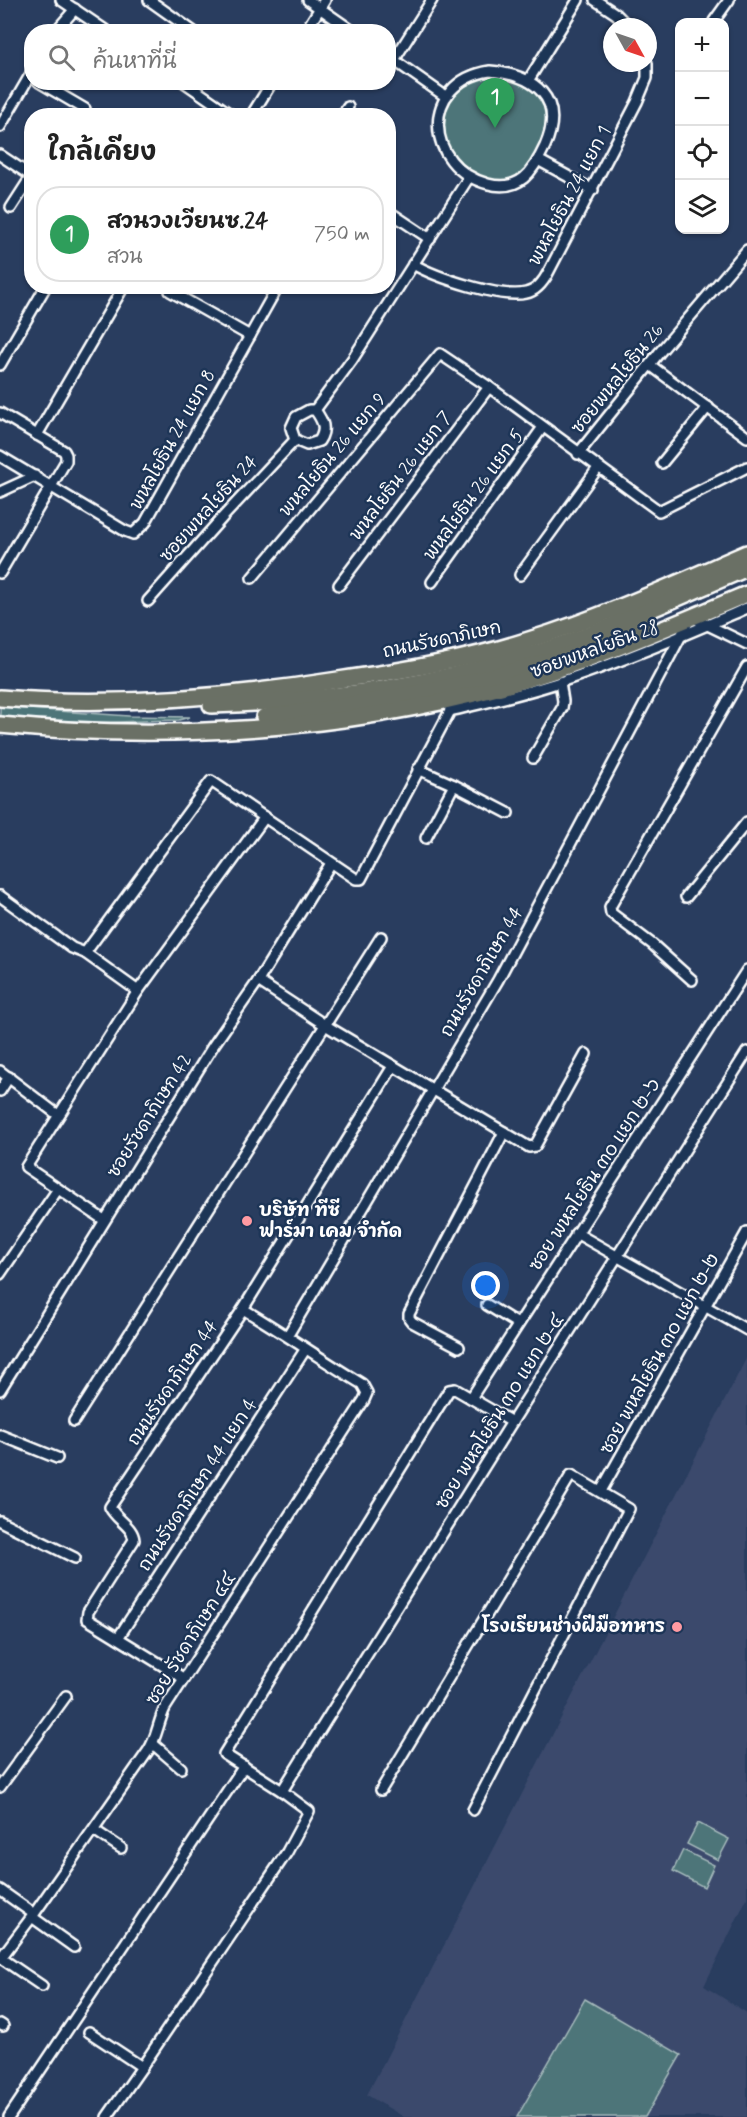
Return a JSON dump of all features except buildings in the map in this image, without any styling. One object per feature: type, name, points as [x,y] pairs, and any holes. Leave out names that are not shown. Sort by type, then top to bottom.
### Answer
[{"type":"main road","name":"ถนนรัชดาภิเษก","points":[[129,702],[307,685],[411,669],[480,653],[569,626],[747,553]]},
{"type":"main road","name":"ถนนรัชดาภิเษก","points":[[0,698],[174,705],[256,704],[434,679],[521,657],[579,638],[747,568]]},
{"type":"main road","points":[[131,732],[252,719],[347,705],[491,678],[624,634],[747,583]]},
{"type":"main road","points":[[0,725],[131,732],[209,730],[283,725],[449,705],[588,659],[747,594]]},
{"type":"street","points":[[61,0],[97,24]]},
{"type":"street","points":[[149,0],[183,24]]},
{"type":"street","points":[[308,0],[322,4],[345,24]]},
{"type":"street","points":[[396,51],[432,0]]},
{"type":"street","points":[[528,81],[578,0]]},
{"type":"street","points":[[595,0],[620,18]]},
{"type":"street","points":[[716,18],[729,0]]},
{"type":"street","points":[[309,24],[322,4]]},
{"type":"street","points":[[63,24],[75,9]]},
{"type":"street","points":[[396,62],[445,96]]},
{"type":"street","points":[[490,71],[510,74],[528,81],[548,100],[553,114],[547,141],[538,160],[524,178],[510,186],[491,184],[469,177],[447,155],[441,140],[439,118],[445,96],[463,80],[481,72],[490,71]]},
{"type":"street","name":"พหลโยธิน 24 แยก 1","points":[[414,264],[423,270],[486,290],[526,293],[535,290],[544,281],[593,190],[642,91],[647,72]]},
{"type":"street","points":[[0,126],[24,87]]},
{"type":"street","points":[[52,90],[82,108]]},
{"type":"street","points":[[195,90],[220,108]]},
{"type":"street","points":[[256,108],[266,90]]},
{"type":"street","points":[[0,155],[24,171]]},
{"type":"street","points":[[538,160],[593,190]]},
{"type":"street","points":[[396,292],[469,177]]},
{"type":"street","points":[[11,208],[24,188]]},
{"type":"street","points":[[396,216],[430,239]]},
{"type":"street","name":"ซอยพหลโยธิน 26","points":[[440,354],[489,387],[578,454],[747,250]]},
{"type":"street","points":[[0,365],[41,294]]},
{"type":"street","points":[[37,435],[119,294]]},
{"type":"street","points":[[175,294],[250,336]]},
{"type":"street","name":"พหลโยธิน 24 แยก 8","points":[[0,456],[124,531],[133,534],[146,522],[274,294]]},
{"type":"street","points":[[315,410],[323,423],[322,435],[313,444],[300,444],[292,435],[292,422],[301,413],[315,410],[352,360],[395,294]]},
{"type":"street","name":"พหลโยธิน 26 แยก 9","points":[[252,578],[440,354]]},
{"type":"street","points":[[650,365],[747,437]]},
{"type":"street","name":"พหลโยธิน 26 แยก 7","points":[[339,585],[489,387]]},
{"type":"street","points":[[662,463],[708,407]]},
{"type":"street","points":[[0,413],[66,455],[66,461],[0,573]]},
{"type":"street","name":"พหลโยธิน 26 แยก 5","points":[[432,582],[543,427]]},
{"type":"street","name":"ซอยพหลโยธิน 24","points":[[148,602],[295,440]]},
{"type":"street","points":[[578,454],[659,511],[747,467]]},
{"type":"street","points":[[520,575],[598,468]]},
{"type":"street","points":[[0,492],[34,476]]},
{"type":"street","name":"ซอยพหลโยธิน 28","points":[[449,705],[511,696],[560,682],[684,635],[747,608]]},
{"type":"street","points":[[691,617],[747,645]]},
{"type":"street","name":"ถนนรัชดาภิเษก 44","points":[[288,1335],[498,980],[684,635],[691,617]]},
{"type":"street","points":[[692,980],[652,944],[611,914],[610,908],[747,667]]},
{"type":"street","points":[[533,758],[561,708],[563,701],[560,682]]},
{"type":"street","points":[[85,953],[211,781],[356,879],[361,879],[449,705]]},
{"type":"street","points":[[418,769],[508,813]]},
{"type":"street","points":[[426,838],[454,785]]},
{"type":"street","points":[[104,1220],[26,1167],[138,991],[265,817]]},
{"type":"street","points":[[686,897],[747,822]]},
{"type":"street","name":"ซอยรัชดาภิเษก 42","points":[[0,1390],[213,1046],[258,981],[331,862]]},
{"type":"street","points":[[0,896],[72,948],[85,953],[138,991]]},
{"type":"street","points":[[74,1421],[381,937]]},
{"type":"street","name":"ซอย พหลโยธิน ๓๐ แยก ๒-๖","points":[[471,1398],[747,970]]},
{"type":"street","points":[[258,981],[324,1025],[528,1148],[535,1146],[586,1054]]},
{"type":"street","name":"ซอย พหลโยธิน ๓๐ แยก ๒-๔","points":[[282,1791],[512,1422],[747,1052]]},
{"type":"street","name":"ถนนรัชดาภิเษก 44","points":[[183,1678],[91,1623],[86,1616],[134,1540],[131,1530],[113,1513],[110,1507],[243,1309],[393,1066]]},
{"type":"street","points":[[0,1071],[58,1115]]},
{"type":"street","points":[[0,1091],[9,1077]]},
{"type":"street","points":[[459,1347],[412,1322],[409,1314],[504,1132]]},
{"type":"street","points":[[0,1274],[58,1189]]},
{"type":"street","name":"ซอย พหลโยธิน ๓๐ แยก ๒-๒","points":[[601,1491],[747,1232]]},
{"type":"street","points":[[576,1233],[747,1330]]},
{"type":"street","points":[[487,1305],[518,1324]]},
{"type":"street","points":[[243,1309],[288,1335],[305,1350]]},
{"type":"street","name":"ถนนรัชดาภิเษก 44 แยก 4","points":[[118,1638],[305,1350]]},
{"type":"street","name":"ซอย รัชดาภิเษก ๔๔","points":[[0,1958],[33,1916],[153,1744],[160,1718],[183,1678],[364,1400],[367,1393],[362,1384],[305,1350]]},
{"type":"street","points":[[107,2117],[287,1852],[309,1811],[224,1754],[449,1390],[456,1389],[512,1422]]},
{"type":"street","points":[[0,1435],[57,1458]]},
{"type":"street","points":[[381,1790],[571,1475],[629,1509],[473,1810]]},
{"type":"street","points":[[0,1521],[75,1558]]},
{"type":"street","points":[[0,1787],[66,1696]]},
{"type":"street","points":[[153,1744],[182,1768]]},
{"type":"street","points":[[9,2117],[244,1766]]},
{"type":"street","points":[[94,1830],[121,1848]]},
{"type":"street","points":[[0,1890],[74,1947]]},
{"type":"street","points":[[0,1958],[42,1986]]},
{"type":"street","points":[[90,2032],[142,2067]]},
{"type":"shaded area","name":"โรงเรียนช่างฝีมือทหาร","points":[[747,1357],[747,1898],[704,1986],[747,2013],[747,2117],[404,2117],[367,2095]]},
{"type":"green space","points":[[479,73],[528,81],[548,100],[552,121],[545,146],[524,178],[501,186],[454,164],[440,135],[442,105],[455,85]]},
{"type":"green space","points":[[0,707],[129,716],[190,717],[179,720],[90,723],[22,722],[0,720]]},
{"type":"green space","points":[[698,1823],[729,1839],[718,1860],[687,1844]]},
{"type":"green space","points":[[683,1850],[714,1865],[704,1887],[673,1871]]},
{"type":"green space","points":[[585,1999],[681,2055],[645,2117],[517,2117]]},
{"type":"place","name":"สวนวงเวียนซ.24","points":[[495,128]]},
{"type":"place","name":"บริษัท ทีซี ฟาร์มา เคม จำกัด","points":[[247,1221]]},
{"type":"place","name":"โรงเรียนช่างฝีมือทหาร","points":[[677,1627]]}]
